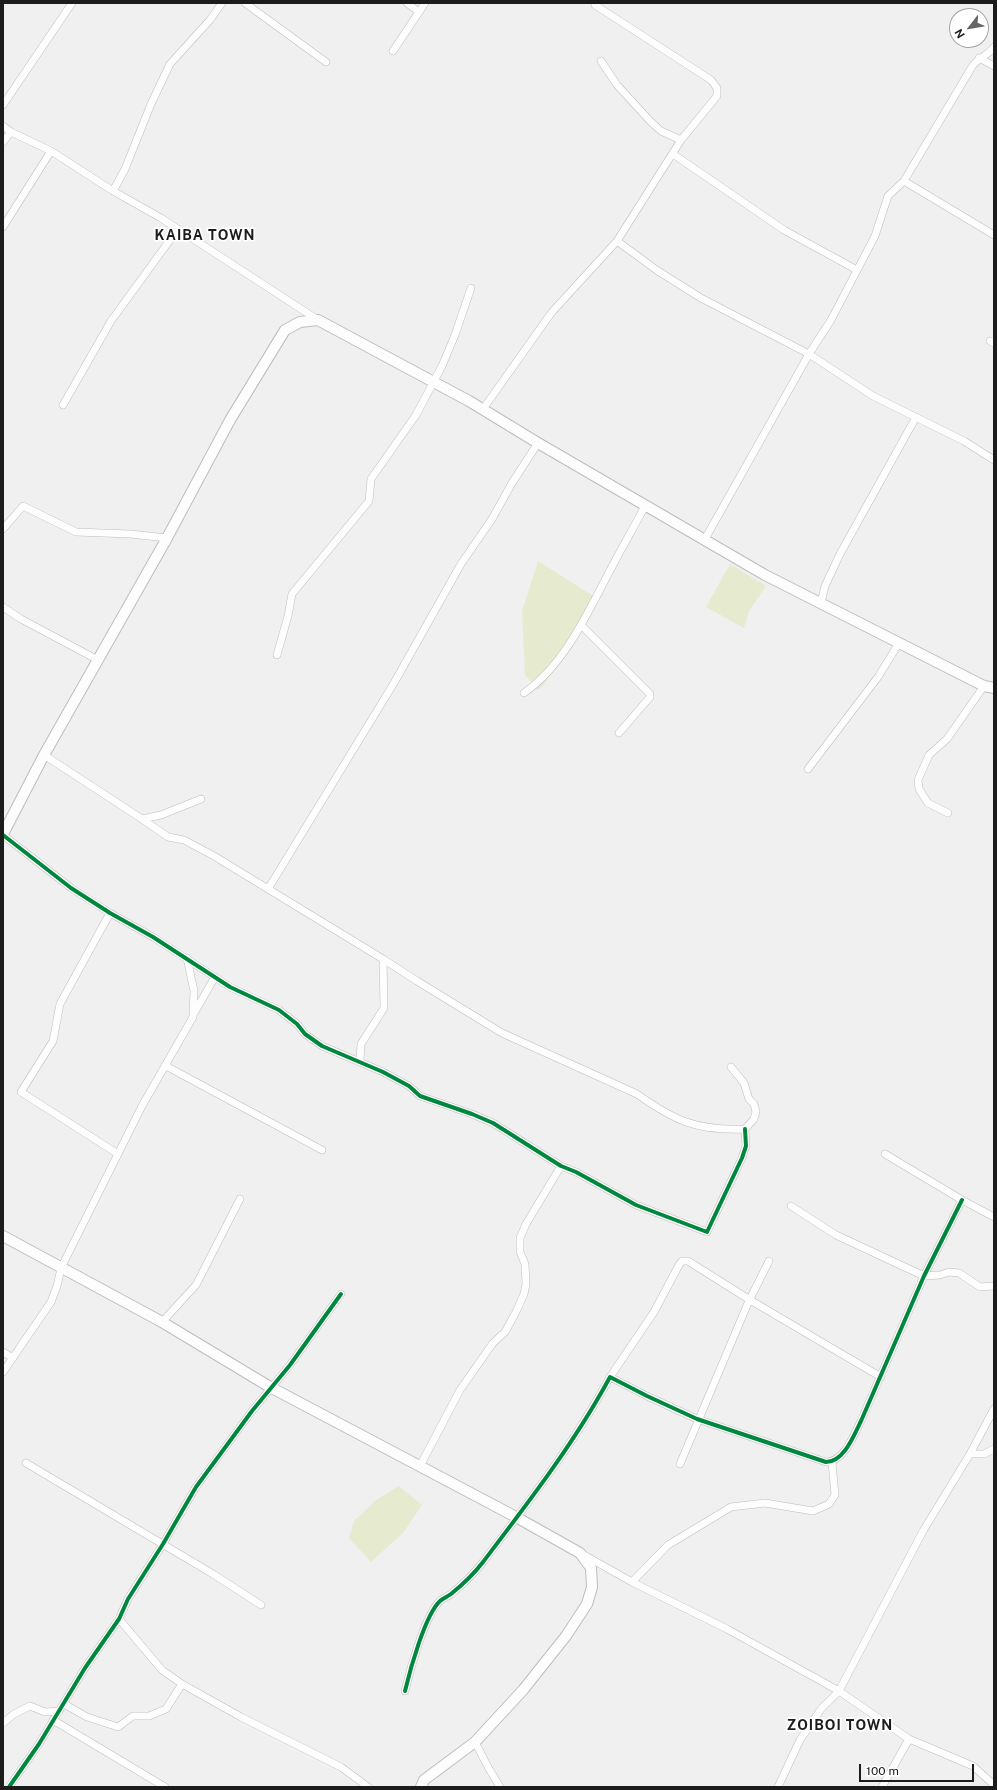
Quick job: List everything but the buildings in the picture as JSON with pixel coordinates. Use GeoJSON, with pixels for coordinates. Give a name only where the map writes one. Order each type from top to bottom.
{"type":"FeatureCollection","features":[{"type":"Feature","properties":{"kind":"main road"},"geometry":{"type":"LineString","coordinates":[[3,835],[44,755],[167,538],[230,420],[286,330],[300,322],[318,320],[483,409],[645,506],[705,539],[765,575],[989,687]]}},
{"type":"Feature","properties":{"kind":"main road"},"geometry":{"type":"LineString","coordinates":[[3,1236],[162,1322],[270,1387],[516,1517],[580,1553],[591,1568],[592,1588],[587,1604],[566,1636],[523,1690],[475,1742],[424,1780],[421,1787]]}},
{"type":"Feature","properties":{"kind":"street"},"geometry":{"type":"LineString","coordinates":[[3,105],[72,3]]}},
{"type":"Feature","properties":{"kind":"street"},"geometry":{"type":"LineString","coordinates":[[113,192],[125,169],[151,104],[170,64],[210,20],[222,3]]}},
{"type":"Feature","properties":{"kind":"street"},"geometry":{"type":"LineString","coordinates":[[245,3],[326,62]]}},
{"type":"Feature","properties":{"kind":"street"},"geometry":{"type":"LineString","coordinates":[[407,3],[419,12]]}},
{"type":"Feature","properties":{"kind":"street"},"geometry":{"type":"LineString","coordinates":[[393,51],[425,3]]}},
{"type":"Feature","properties":{"kind":"street"},"geometry":{"type":"LineString","coordinates":[[483,409],[552,312],[617,241],[681,140],[717,96],[718,88],[711,80],[595,5]]}},
{"type":"Feature","properties":{"kind":"street"},"geometry":{"type":"LineString","coordinates":[[705,539],[809,354],[831,320],[875,236],[888,196],[904,181],[973,65],[979,58],[987,55],[994,47]]}},
{"type":"Feature","properties":{"kind":"street"},"geometry":{"type":"LineString","coordinates":[[979,58],[994,66]]}},
{"type":"Feature","properties":{"kind":"street"},"geometry":{"type":"LineString","coordinates":[[601,60],[617,85],[651,122],[661,130],[681,140]]}},
{"type":"Feature","properties":{"kind":"street"},"geometry":{"type":"LineString","coordinates":[[3,126],[11,132],[51,151],[113,192],[178,229],[318,320]]}},
{"type":"Feature","properties":{"kind":"street"},"geometry":{"type":"LineString","coordinates":[[3,142],[11,132]]}},
{"type":"Feature","properties":{"kind":"street"},"geometry":{"type":"LineString","coordinates":[[3,227],[51,151]]}},
{"type":"Feature","properties":{"kind":"street"},"geometry":{"type":"LineString","coordinates":[[673,154],[784,230],[857,270]]}},
{"type":"Feature","properties":{"kind":"street"},"geometry":{"type":"LineString","coordinates":[[904,181],[994,235]]}},
{"type":"Feature","properties":{"kind":"street"},"geometry":{"type":"LineString","coordinates":[[63,405],[111,322],[178,229]]}},
{"type":"Feature","properties":{"kind":"street"},"geometry":{"type":"LineString","coordinates":[[617,241],[658,271],[701,298],[809,354],[873,396],[964,442],[994,460]]}},
{"type":"Feature","properties":{"kind":"street"},"geometry":{"type":"LineString","coordinates":[[277,655],[288,616],[292,594],[369,502],[371,479],[416,415],[455,335],[471,288]]}},
{"type":"Feature","properties":{"kind":"street"},"geometry":{"type":"LineString","coordinates":[[821,603],[825,586],[840,554],[916,417]]}},
{"type":"Feature","properties":{"kind":"street"},"geometry":{"type":"LineString","coordinates":[[268,889],[394,683],[461,564],[492,519],[512,483],[538,443]]}},
{"type":"Feature","properties":{"kind":"street"},"geometry":{"type":"LineString","coordinates":[[3,529],[23,506],[76,532],[130,534],[167,538]]}},
{"type":"Feature","properties":{"kind":"street"},"geometry":{"type":"LineString","coordinates":[[524,693],[537,684],[552,668],[580,625],[597,597],[613,564],[645,506]]}},
{"type":"Feature","properties":{"kind":"street"},"geometry":{"type":"LineString","coordinates":[[3,606],[21,619],[98,660]]}},
{"type":"Feature","properties":{"kind":"street"},"geometry":{"type":"LineString","coordinates":[[580,625],[650,694],[650,697],[619,733]]}},
{"type":"Feature","properties":{"kind":"street"},"geometry":{"type":"LineString","coordinates":[[808,769],[878,676],[899,643]]}},
{"type":"Feature","properties":{"kind":"street"},"geometry":{"type":"LineString","coordinates":[[948,813],[928,803],[919,789],[918,780],[929,755],[947,739],[989,687]]}},
{"type":"Feature","properties":{"kind":"street"},"geometry":{"type":"LineString","coordinates":[[44,755],[142,819],[162,834],[168,837],[184,840],[268,889],[502,1033],[637,1094],[682,1122],[706,1128],[745,1129]]}},
{"type":"Feature","properties":{"kind":"street"},"geometry":{"type":"LineString","coordinates":[[142,819],[161,815],[201,799]]}},
{"type":"Feature","properties":{"kind":"street"},"geometry":{"type":"LineString","coordinates":[[3,835],[71,888],[110,913],[187,958],[215,978],[240,992],[279,1010],[322,1046],[360,1061],[409,1086],[420,1096],[493,1123],[561,1166],[576,1172],[636,1204],[707,1232],[742,1158],[746,1146],[745,1129],[754,1119],[756,1112],[754,1104],[750,1099],[744,1083],[731,1067]]}},
{"type":"Feature","properties":{"kind":"street"},"geometry":{"type":"LineString","coordinates":[[110,913],[60,1004],[53,1041],[21,1092],[118,1154]]}},
{"type":"Feature","properties":{"kind":"street"},"geometry":{"type":"LineString","coordinates":[[187,958],[194,991],[193,1017]]}},
{"type":"Feature","properties":{"kind":"street"},"geometry":{"type":"LineString","coordinates":[[360,1061],[361,1044],[384,1008],[383,959]]}},
{"type":"Feature","properties":{"kind":"street"},"geometry":{"type":"LineString","coordinates":[[3,1372],[51,1302],[57,1286],[61,1268],[142,1106],[215,978]]}},
{"type":"Feature","properties":{"kind":"street"},"geometry":{"type":"LineString","coordinates":[[166,1066],[322,1150]]}},
{"type":"Feature","properties":{"kind":"street"},"geometry":{"type":"LineString","coordinates":[[885,1154],[962,1200],[994,1217]]}},
{"type":"Feature","properties":{"kind":"street"},"geometry":{"type":"LineString","coordinates":[[420,1466],[460,1390],[493,1343],[505,1332],[518,1306],[526,1284],[525,1264],[520,1252],[520,1238],[526,1224],[561,1166]]}},
{"type":"Feature","properties":{"kind":"street"},"geometry":{"type":"LineString","coordinates":[[162,1322],[196,1285],[240,1199]]}},
{"type":"Feature","properties":{"kind":"street"},"geometry":{"type":"LineString","coordinates":[[610,1377],[697,1419],[826,1462],[832,1462],[837,1459],[851,1440],[881,1377],[924,1276],[962,1200]]}},
{"type":"Feature","properties":{"kind":"street"},"geometry":{"type":"LineString","coordinates":[[790,1206],[836,1235],[924,1276],[940,1275],[950,1272],[959,1273],[980,1287],[994,1286]]}},
{"type":"Feature","properties":{"kind":"street"},"geometry":{"type":"LineString","coordinates":[[405,1691],[412,1663],[428,1620],[440,1602],[450,1595],[479,1567],[516,1517],[588,1415],[610,1377],[654,1312],[679,1264],[682,1262],[688,1261],[750,1300],[881,1377]]}},
{"type":"Feature","properties":{"kind":"street"},"geometry":{"type":"LineString","coordinates":[[680,1464],[697,1419],[769,1261]]}},
{"type":"Feature","properties":{"kind":"street"},"geometry":{"type":"LineString","coordinates":[[9,1787],[64,1704],[85,1668],[119,1619],[128,1599],[163,1544],[196,1487],[270,1387],[290,1365],[341,1294]]}},
{"type":"Feature","properties":{"kind":"street"},"geometry":{"type":"LineString","coordinates":[[3,1352],[13,1358]]}},
{"type":"Feature","properties":{"kind":"street"},"geometry":{"type":"LineString","coordinates":[[778,1787],[800,1740],[821,1710],[839,1691],[923,1531],[970,1454],[994,1409]]}},
{"type":"Feature","properties":{"kind":"street"},"geometry":{"type":"LineString","coordinates":[[970,1454],[984,1454],[994,1449]]}},
{"type":"Feature","properties":{"kind":"street"},"geometry":{"type":"LineString","coordinates":[[632,1582],[668,1545],[731,1507],[765,1503],[813,1511],[829,1504],[835,1495],[832,1462]]}},
{"type":"Feature","properties":{"kind":"street"},"geometry":{"type":"LineString","coordinates":[[26,1463],[163,1544],[261,1605]]}},
{"type":"Feature","properties":{"kind":"street"},"geometry":{"type":"LineString","coordinates":[[580,1553],[632,1582],[727,1629],[839,1691],[909,1739],[973,1766],[994,1785]]}},
{"type":"Feature","properties":{"kind":"street"},"geometry":{"type":"LineString","coordinates":[[119,1619],[162,1670],[182,1684],[241,1717],[341,1767],[368,1787]]}},
{"type":"Feature","properties":{"kind":"street"},"geometry":{"type":"LineString","coordinates":[[64,1704],[87,1718],[118,1727],[133,1716],[149,1716],[166,1709],[182,1684]]}},
{"type":"Feature","properties":{"kind":"street"},"geometry":{"type":"LineString","coordinates":[[3,1723],[14,1714],[30,1706],[45,1712],[59,1711]]}},
{"type":"Feature","properties":{"kind":"street"},"geometry":{"type":"LineString","coordinates":[[53,1720],[164,1787]]}},
{"type":"Feature","properties":{"kind":"street"},"geometry":{"type":"LineString","coordinates":[[882,1787],[909,1739]]}},
{"type":"Feature","properties":{"kind":"street"},"geometry":{"type":"LineString","coordinates":[[475,1742],[500,1787]]}},
{"type":"Feature","properties":{"kind":"green space"},"geometry":{"type":"Polygon","coordinates":[[[538,561],[598,599],[544,685],[538,690],[525,675],[522,611],[538,561]]]}},
{"type":"Feature","properties":{"kind":"green space"},"geometry":{"type":"Polygon","coordinates":[[[730,564],[766,586],[749,611],[744,628],[706,607],[730,564]]]}},
{"type":"Feature","properties":{"kind":"green space"},"geometry":{"type":"Polygon","coordinates":[[[399,1486],[422,1505],[403,1533],[371,1562],[349,1538],[354,1521],[376,1500],[399,1486]]]}},
{"type":"Feature","properties":{"kind":"cycle path"},"geometry":{"type":"LineString","coordinates":[[3,835],[71,888],[110,913],[153,937],[230,987],[279,1010],[297,1024],[305,1034],[322,1046],[383,1072],[409,1086],[420,1096],[493,1123],[561,1166],[576,1172],[636,1205],[707,1232],[742,1158],[746,1146],[745,1129]]}},
{"type":"Feature","properties":{"kind":"cycle path"},"geometry":{"type":"LineString","coordinates":[[405,1691],[419,1643],[434,1608],[441,1600],[451,1594],[472,1575],[500,1540],[566,1449],[610,1377],[697,1419],[826,1462],[838,1458],[848,1447],[861,1421],[924,1276],[962,1200]]}},
{"type":"Feature","properties":{"kind":"cycle path"},"geometry":{"type":"LineString","coordinates":[[9,1787],[39,1744],[85,1668],[119,1619],[128,1599],[163,1544],[196,1487],[252,1411],[290,1365],[341,1294]]}},
{"type":"Feature","properties":{"kind":"district","name":"KAIBA TOWN"},"geometry":{"type":"Point","coordinates":[205,236]}},
{"type":"Feature","properties":{"kind":"district","name":"ZOIBOI TOWN"},"geometry":{"type":"Point","coordinates":[840,1726]}}]}
